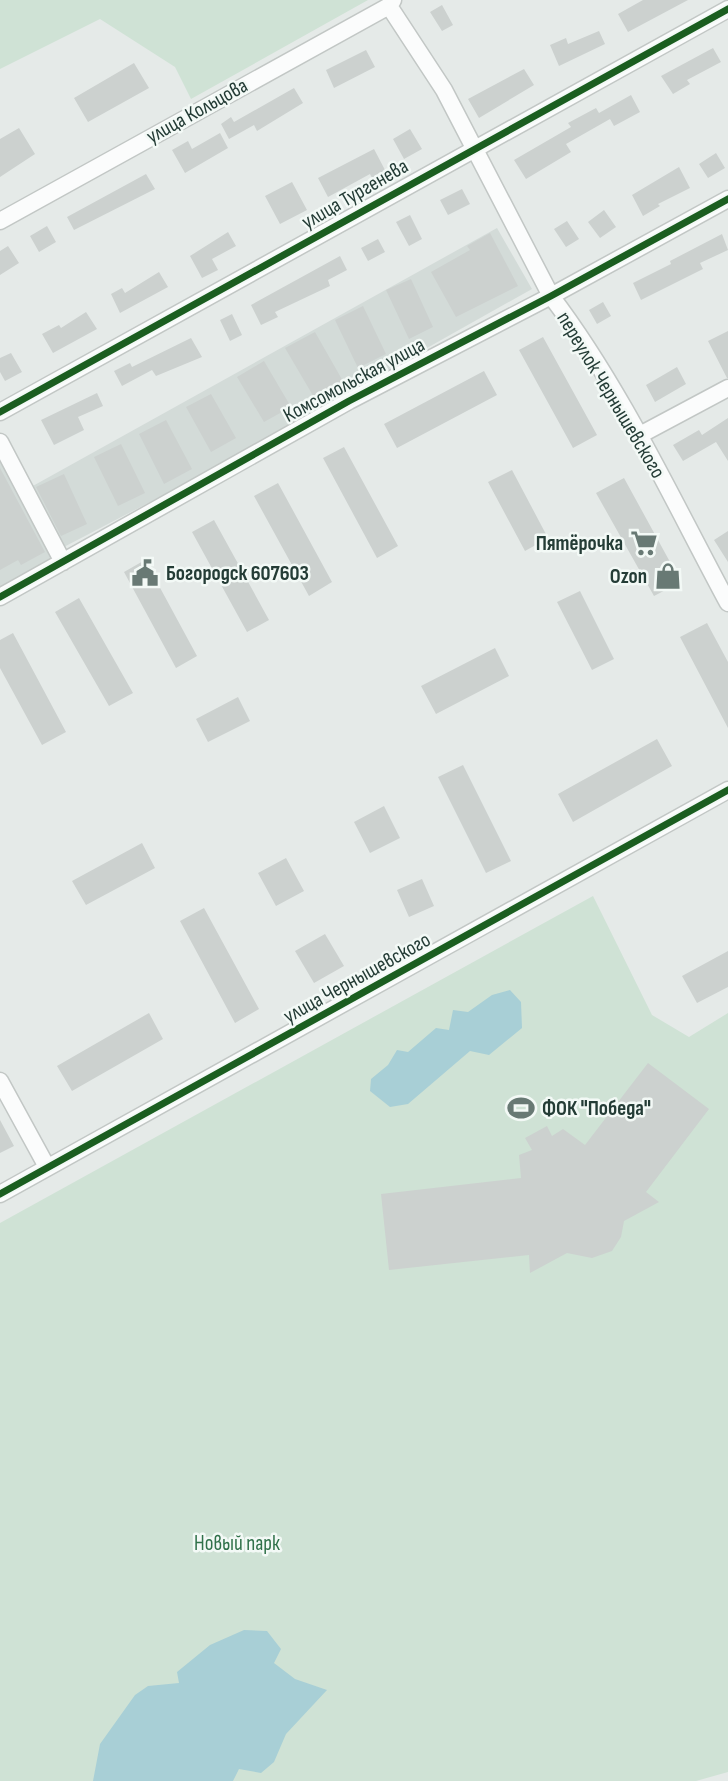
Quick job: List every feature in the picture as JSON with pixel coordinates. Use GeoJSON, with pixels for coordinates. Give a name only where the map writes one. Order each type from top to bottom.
{"type":"FeatureCollection","features":[{"type":"Feature","properties":{"kind":"street","name":"переулок Чернышевского"},"geometry":{"type":"LineString","coordinates":[[391,3],[444,90],[551,296],[573,325],[722,579],[728,603]]}},
{"type":"Feature","properties":{"kind":"street","name":"улица Кольцова"},"geometry":{"type":"LineString","coordinates":[[0,221],[391,3]]}},
{"type":"Feature","properties":{"kind":"street","name":"улица Тургенева"},"geometry":{"type":"LineString","coordinates":[[0,412],[728,9]]}},
{"type":"Feature","properties":{"kind":"street","name":"Комсомольская улица"},"geometry":{"type":"LineString","coordinates":[[0,597],[349,401],[551,296],[728,199]]}},
{"type":"Feature","properties":{"kind":"street"},"geometry":{"type":"LineString","coordinates":[[638,436],[728,388]]}},
{"type":"Feature","properties":{"kind":"street"},"geometry":{"type":"LineString","coordinates":[[0,442],[63,562]]}},
{"type":"Feature","properties":{"kind":"street","name":"улица Чернышевского"},"geometry":{"type":"LineString","coordinates":[[0,1194],[728,790]]}},
{"type":"Feature","properties":{"kind":"street"},"geometry":{"type":"LineString","coordinates":[[0,1081],[47,1167]]}},
{"type":"Feature","properties":{"kind":"shaded area"},"geometry":{"type":"Polygon","coordinates":[[[497,228],[532,289],[194,479],[62,548],[31,487],[497,228]]]}},
{"type":"Feature","properties":{"kind":"shaded area"},"geometry":{"type":"Polygon","coordinates":[[[0,454],[55,557],[0,587],[0,454]]]}},
{"type":"Feature","properties":{"kind":"green space"},"geometry":{"type":"Polygon","coordinates":[[[0,0],[368,0],[191,99],[175,67],[100,19],[0,69],[0,0]]]}},
{"type":"Feature","properties":{"kind":"green space","name":"Новый парк"},"geometry":{"type":"Polygon","coordinates":[[[593,896],[652,1015],[689,1037],[728,1013],[728,1772],[696,1781],[0,1781],[0,1223],[593,896]]]}},
{"type":"Feature","properties":{"kind":"water"},"geometry":{"type":"Polygon","coordinates":[[[510,990],[521,1002],[522,1028],[489,1055],[470,1051],[408,1104],[390,1107],[370,1091],[371,1079],[388,1065],[397,1050],[408,1052],[436,1028],[449,1030],[453,1010],[468,1012],[492,995],[510,990]]]}},
{"type":"Feature","properties":{"kind":"water"},"geometry":{"type":"Polygon","coordinates":[[[244,1630],[267,1631],[281,1649],[274,1663],[295,1679],[327,1690],[286,1734],[274,1762],[261,1773],[239,1769],[233,1781],[93,1781],[100,1744],[135,1695],[148,1686],[179,1683],[177,1672],[210,1645],[244,1630]]]}},
{"type":"Feature","properties":{"kind":"building"},"geometry":{"type":"Polygon","coordinates":[[[643,0],[688,0],[628,32],[618,14],[643,0]]]}},
{"type":"Feature","properties":{"kind":"building"},"geometry":{"type":"Polygon","coordinates":[[[442,5],[453,25],[442,31],[430,12],[442,5]]]}},
{"type":"Feature","properties":{"kind":"building"},"geometry":{"type":"Polygon","coordinates":[[[599,31],[605,44],[559,66],[550,45],[566,38],[568,44],[599,31]]]}},
{"type":"Feature","properties":{"kind":"building"},"geometry":{"type":"Polygon","coordinates":[[[713,48],[721,62],[687,80],[690,84],[673,94],[661,76],[713,48]]]}},
{"type":"Feature","properties":{"kind":"building"},"geometry":{"type":"Polygon","coordinates":[[[366,50],[375,67],[334,88],[326,70],[366,50]]]}},
{"type":"Feature","properties":{"kind":"building"},"geometry":{"type":"Polygon","coordinates":[[[134,63],[149,88],[88,122],[74,98],[134,63]]]}},
{"type":"Feature","properties":{"kind":"building"},"geometry":{"type":"Polygon","coordinates":[[[524,69],[534,85],[479,118],[468,99],[524,69]]]}},
{"type":"Feature","properties":{"kind":"building"},"geometry":{"type":"Polygon","coordinates":[[[294,88],[303,103],[257,131],[254,125],[229,139],[221,124],[231,117],[234,122],[294,88]]]}},
{"type":"Feature","properties":{"kind":"building"},"geometry":{"type":"Polygon","coordinates":[[[631,95],[640,112],[614,126],[610,119],[566,144],[571,152],[526,179],[514,160],[571,127],[568,123],[596,108],[599,113],[631,95]]]}},
{"type":"Feature","properties":{"kind":"building"},"geometry":{"type":"Polygon","coordinates":[[[19,128],[35,154],[0,177],[0,139],[19,128]]]}},
{"type":"Feature","properties":{"kind":"building"},"geometry":{"type":"Polygon","coordinates":[[[410,129],[422,149],[404,159],[393,139],[410,129]]]}},
{"type":"Feature","properties":{"kind":"building"},"geometry":{"type":"Polygon","coordinates":[[[220,133],[228,148],[185,173],[172,150],[188,141],[192,149],[220,133]]]}},
{"type":"Feature","properties":{"kind":"building"},"geometry":{"type":"Polygon","coordinates":[[[374,149],[385,170],[372,178],[370,174],[328,197],[318,178],[374,149]]]}},
{"type":"Feature","properties":{"kind":"building"},"geometry":{"type":"Polygon","coordinates":[[[716,153],[725,168],[708,178],[699,164],[716,153]]]}},
{"type":"Feature","properties":{"kind":"building"},"geometry":{"type":"Polygon","coordinates":[[[679,167],[690,188],[658,204],[660,206],[643,216],[632,195],[679,167]]]}},
{"type":"Feature","properties":{"kind":"building"},"geometry":{"type":"Polygon","coordinates":[[[146,174],[155,189],[74,230],[67,217],[146,174]]]}},
{"type":"Feature","properties":{"kind":"building"},"geometry":{"type":"Polygon","coordinates":[[[292,182],[307,210],[280,224],[265,196],[292,182]]]}},
{"type":"Feature","properties":{"kind":"building"},"geometry":{"type":"Polygon","coordinates":[[[462,189],[470,204],[448,215],[440,200],[462,189]]]}},
{"type":"Feature","properties":{"kind":"building"},"geometry":{"type":"Polygon","coordinates":[[[604,210],[616,227],[600,238],[588,222],[604,210]]]}},
{"type":"Feature","properties":{"kind":"building"},"geometry":{"type":"Polygon","coordinates":[[[410,215],[422,239],[409,246],[396,222],[410,215]]]}},
{"type":"Feature","properties":{"kind":"building"},"geometry":{"type":"Polygon","coordinates":[[[567,221],[579,239],[566,247],[554,229],[567,221]]]}},
{"type":"Feature","properties":{"kind":"building"},"geometry":{"type":"Polygon","coordinates":[[[47,226],[56,242],[39,252],[30,236],[47,226]]]}},
{"type":"Feature","properties":{"kind":"building"},"geometry":{"type":"Polygon","coordinates":[[[228,232],[236,246],[212,259],[218,270],[202,278],[190,256],[228,232]]]}},
{"type":"Feature","properties":{"kind":"building"},"geometry":{"type":"Polygon","coordinates":[[[490,233],[518,286],[456,317],[431,272],[470,250],[467,246],[490,233]]]}},
{"type":"Feature","properties":{"kind":"building"},"geometry":{"type":"Polygon","coordinates":[[[722,234],[728,250],[700,263],[703,269],[641,300],[633,283],[722,234]]]}},
{"type":"Feature","properties":{"kind":"building"},"geometry":{"type":"Polygon","coordinates":[[[378,239],[385,252],[368,261],[361,248],[378,239]]]}},
{"type":"Feature","properties":{"kind":"building"},"geometry":{"type":"Polygon","coordinates":[[[8,246],[19,263],[0,275],[0,251],[8,246]]]}},
{"type":"Feature","properties":{"kind":"building"},"geometry":{"type":"Polygon","coordinates":[[[340,256],[347,270],[328,280],[330,286],[275,312],[278,317],[261,325],[251,305],[340,256]]]}},
{"type":"Feature","properties":{"kind":"building"},"geometry":{"type":"Polygon","coordinates":[[[159,272],[168,287],[120,313],[111,294],[122,288],[125,293],[159,272]]]}},
{"type":"Feature","properties":{"kind":"building"},"geometry":{"type":"Polygon","coordinates":[[[411,279],[433,327],[409,339],[386,290],[411,279]]]}},
{"type":"Feature","properties":{"kind":"building"},"geometry":{"type":"Polygon","coordinates":[[[603,302],[611,316],[597,324],[589,310],[603,302]]]}},
{"type":"Feature","properties":{"kind":"building"},"geometry":{"type":"Polygon","coordinates":[[[363,306],[386,354],[358,368],[335,320],[363,306]]]}},
{"type":"Feature","properties":{"kind":"building"},"geometry":{"type":"Polygon","coordinates":[[[86,312],[97,329],[53,353],[42,334],[59,325],[61,328],[86,312]]]}},
{"type":"Feature","properties":{"kind":"building"},"geometry":{"type":"Polygon","coordinates":[[[232,314],[242,335],[230,341],[220,320],[232,314]]]}},
{"type":"Feature","properties":{"kind":"building"},"geometry":{"type":"Polygon","coordinates":[[[728,331],[728,378],[727,378],[708,341],[728,331]]]}},
{"type":"Feature","properties":{"kind":"building"},"geometry":{"type":"Polygon","coordinates":[[[315,332],[344,383],[315,399],[285,348],[315,332]]]}},
{"type":"Feature","properties":{"kind":"building"},"geometry":{"type":"Polygon","coordinates":[[[543,337],[597,435],[573,448],[519,350],[543,337]]]}},
{"type":"Feature","properties":{"kind":"building"},"geometry":{"type":"Polygon","coordinates":[[[191,338],[202,357],[156,376],[152,370],[122,386],[114,371],[130,363],[132,367],[191,338]]]}},
{"type":"Feature","properties":{"kind":"building"},"geometry":{"type":"Polygon","coordinates":[[[11,353],[22,372],[5,381],[0,372],[0,358],[11,353]]]}},
{"type":"Feature","properties":{"kind":"building"},"geometry":{"type":"Polygon","coordinates":[[[264,361],[291,407],[264,422],[237,377],[264,361]]]}},
{"type":"Feature","properties":{"kind":"building"},"geometry":{"type":"Polygon","coordinates":[[[677,367],[686,384],[655,402],[646,385],[677,367]]]}},
{"type":"Feature","properties":{"kind":"building"},"geometry":{"type":"Polygon","coordinates":[[[484,371],[497,395],[397,448],[384,424],[484,371]]]}},
{"type":"Feature","properties":{"kind":"building"},"geometry":{"type":"Polygon","coordinates":[[[97,393],[103,406],[78,417],[84,430],[54,445],[41,420],[97,393]]]}},
{"type":"Feature","properties":{"kind":"building"},"geometry":{"type":"Polygon","coordinates":[[[211,394],[236,438],[211,452],[186,407],[211,394]]]}},
{"type":"Feature","properties":{"kind":"building"},"geometry":{"type":"Polygon","coordinates":[[[728,418],[728,461],[716,442],[683,461],[673,445],[699,430],[702,435],[728,418]]]}},
{"type":"Feature","properties":{"kind":"building"},"geometry":{"type":"Polygon","coordinates":[[[166,420],[192,469],[164,484],[139,434],[166,420]]]}},
{"type":"Feature","properties":{"kind":"building"},"geometry":{"type":"Polygon","coordinates":[[[121,444],[145,493],[118,506],[94,457],[121,444]]]}},
{"type":"Feature","properties":{"kind":"building"},"geometry":{"type":"Polygon","coordinates":[[[344,447],[398,546],[377,558],[323,458],[344,447]]]}},
{"type":"Feature","properties":{"kind":"building"},"geometry":{"type":"Polygon","coordinates":[[[0,468],[45,552],[21,565],[18,560],[0,570],[0,468]]]}},
{"type":"Feature","properties":{"kind":"building"},"geometry":{"type":"Polygon","coordinates":[[[512,470],[548,538],[525,551],[488,482],[512,470]]]}},
{"type":"Feature","properties":{"kind":"building"},"geometry":{"type":"Polygon","coordinates":[[[64,474],[87,524],[61,536],[36,487],[64,474]]]}},
{"type":"Feature","properties":{"kind":"building"},"geometry":{"type":"Polygon","coordinates":[[[624,478],[681,582],[654,596],[596,493],[624,478]]]}},
{"type":"Feature","properties":{"kind":"building"},"geometry":{"type":"Polygon","coordinates":[[[278,483],[332,582],[309,596],[254,496],[278,483]]]}},
{"type":"Feature","properties":{"kind":"building"},"geometry":{"type":"Polygon","coordinates":[[[214,520],[269,620],[247,632],[192,532],[214,520]]]}},
{"type":"Feature","properties":{"kind":"building"},"geometry":{"type":"Polygon","coordinates":[[[728,531],[728,562],[714,540],[728,531]]]}},
{"type":"Feature","properties":{"kind":"building"},"geometry":{"type":"Polygon","coordinates":[[[145,560],[197,656],[176,668],[124,572],[145,560]]]}},
{"type":"Feature","properties":{"kind":"building"},"geometry":{"type":"Polygon","coordinates":[[[580,591],[614,659],[592,670],[557,602],[580,591]]]}},
{"type":"Feature","properties":{"kind":"building"},"geometry":{"type":"Polygon","coordinates":[[[79,598],[133,693],[109,706],[55,612],[79,598]]]}},
{"type":"Feature","properties":{"kind":"building"},"geometry":{"type":"Polygon","coordinates":[[[707,623],[728,662],[728,728],[680,637],[707,623]]]}},
{"type":"Feature","properties":{"kind":"building"},"geometry":{"type":"Polygon","coordinates":[[[13,633],[66,732],[42,745],[0,668],[0,640],[13,633]]]}},
{"type":"Feature","properties":{"kind":"building"},"geometry":{"type":"Polygon","coordinates":[[[495,648],[509,676],[436,714],[421,686],[495,648]]]}},
{"type":"Feature","properties":{"kind":"building"},"geometry":{"type":"Polygon","coordinates":[[[238,697],[250,721],[208,742],[196,719],[238,697]]]}},
{"type":"Feature","properties":{"kind":"building"},"geometry":{"type":"Polygon","coordinates":[[[657,739],[672,766],[573,822],[558,794],[657,739]]]}},
{"type":"Feature","properties":{"kind":"building"},"geometry":{"type":"Polygon","coordinates":[[[463,765],[511,861],[486,873],[438,777],[463,765]]]}},
{"type":"Feature","properties":{"kind":"building"},"geometry":{"type":"Polygon","coordinates":[[[384,806],[400,838],[370,853],[354,822],[384,806]]]}},
{"type":"Feature","properties":{"kind":"building"},"geometry":{"type":"Polygon","coordinates":[[[142,843],[155,868],[86,905],[72,881],[142,843]]]}},
{"type":"Feature","properties":{"kind":"building"},"geometry":{"type":"Polygon","coordinates":[[[286,858],[304,891],[276,906],[258,873],[286,858]]]}},
{"type":"Feature","properties":{"kind":"building"},"geometry":{"type":"Polygon","coordinates":[[[422,879],[434,906],[409,917],[397,890],[422,879]]]}},
{"type":"Feature","properties":{"kind":"building"},"geometry":{"type":"Polygon","coordinates":[[[204,908],[259,1009],[235,1023],[180,921],[204,908]]]}},
{"type":"Feature","properties":{"kind":"building"},"geometry":{"type":"Polygon","coordinates":[[[325,934],[344,966],[314,983],[295,951],[325,934]]]}},
{"type":"Feature","properties":{"kind":"building"},"geometry":{"type":"Polygon","coordinates":[[[728,951],[728,987],[697,1003],[682,976],[728,951]]]}},
{"type":"Feature","properties":{"kind":"building"},"geometry":{"type":"Polygon","coordinates":[[[149,1013],[163,1039],[72,1091],[57,1066],[149,1013]]]}},
{"type":"Feature","properties":{"kind":"building"},"geometry":{"type":"Polygon","coordinates":[[[648,1063],[709,1109],[646,1192],[659,1202],[624,1221],[621,1237],[612,1251],[592,1258],[567,1253],[530,1273],[529,1255],[389,1270],[381,1194],[521,1178],[519,1155],[532,1150],[525,1138],[547,1126],[552,1136],[563,1129],[585,1145],[648,1063]]]}},
{"type":"Feature","properties":{"kind":"building"},"geometry":{"type":"Polygon","coordinates":[[[0,1120],[14,1146],[0,1153],[0,1120]]]}},
{"type":"Feature","properties":{"kind":"cycle path"},"geometry":{"type":"LineString","coordinates":[[0,412],[728,9]]}},
{"type":"Feature","properties":{"kind":"cycle path"},"geometry":{"type":"LineString","coordinates":[[0,597],[349,401],[551,296],[728,199]]}},
{"type":"Feature","properties":{"kind":"cycle path"},"geometry":{"type":"LineString","coordinates":[[0,1194],[728,790]]}},
{"type":"Feature","properties":{"kind":"place","name":"Пятёрочка"},"geometry":{"type":"Point","coordinates":[644,543]}},
{"type":"Feature","properties":{"kind":"place","name":"Богородск 607603"},"geometry":{"type":"Point","coordinates":[145,573]}},
{"type":"Feature","properties":{"kind":"place","name":"Ozon"},"geometry":{"type":"Point","coordinates":[668,576]}},
{"type":"Feature","properties":{"kind":"place","name":"ФОК \"Победа\""},"geometry":{"type":"Point","coordinates":[521,1108]}}]}
